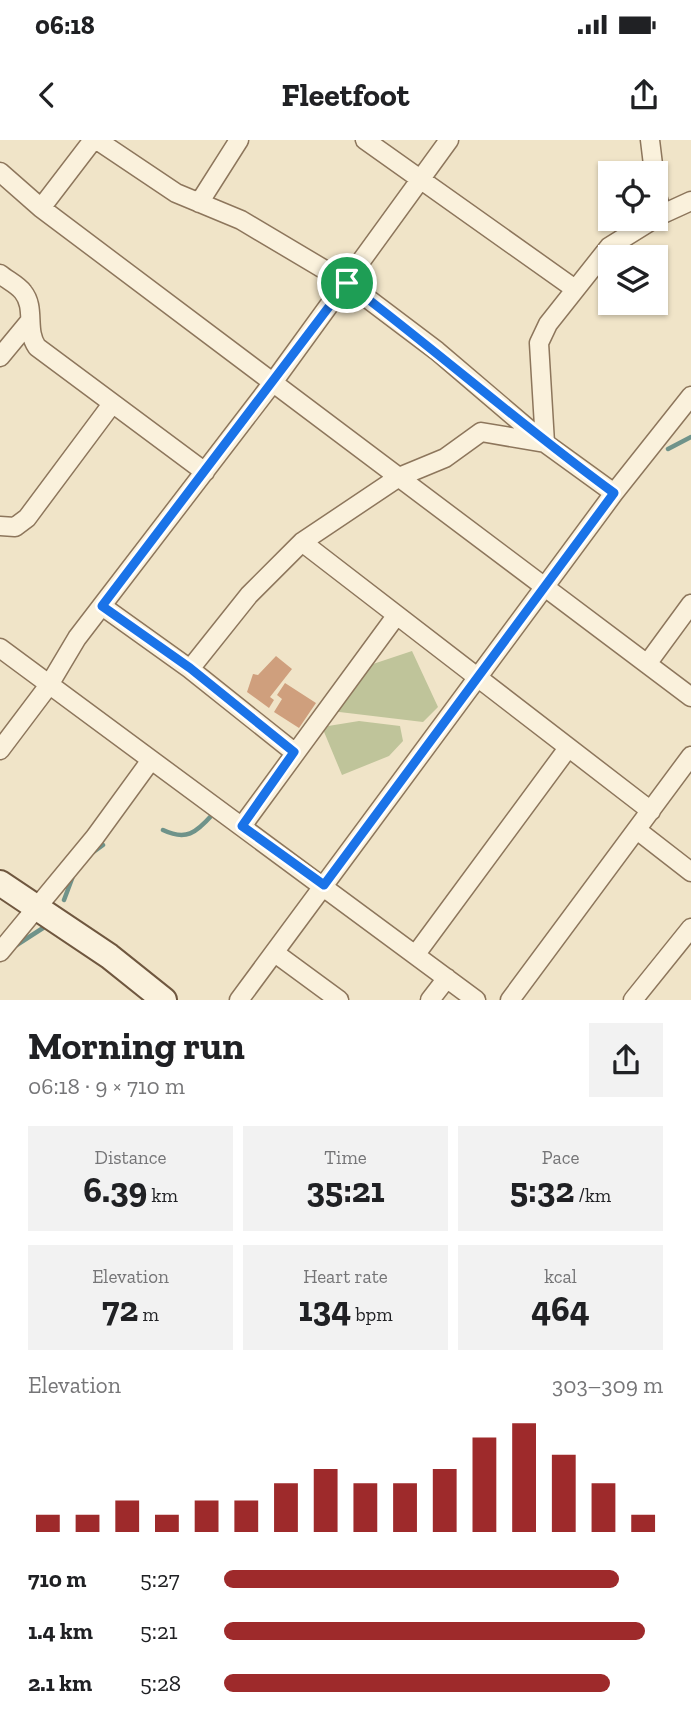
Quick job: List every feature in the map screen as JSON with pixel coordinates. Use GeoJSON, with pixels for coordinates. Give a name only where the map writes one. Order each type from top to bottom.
{"type":"FeatureCollection","features":[{"type":"Feature","properties":{"kind":"street"},"geometry":{"type":"LineString","coordinates":[[41,208],[95,140],[176,193],[241,220],[347,283],[437,351],[545,443],[614,493]]}},
{"type":"Feature","properties":{"kind":"street"},"geometry":{"type":"LineString","coordinates":[[199,203],[239,140]]}},
{"type":"Feature","properties":{"kind":"street"},"geometry":{"type":"LineString","coordinates":[[365,140],[575,289]]}},
{"type":"Feature","properties":{"kind":"street"},"geometry":{"type":"LineString","coordinates":[[0,750],[49,685],[77,638],[274,381],[449,140]]}},
{"type":"Feature","properties":{"kind":"street"},"geometry":{"type":"LineString","coordinates":[[650,140],[653,161]]}},
{"type":"Feature","properties":{"kind":"street"},"geometry":{"type":"LineString","coordinates":[[0,172],[41,208],[691,697]]}},
{"type":"Feature","properties":{"kind":"street"},"geometry":{"type":"LineString","coordinates":[[668,212],[691,201]]}},
{"type":"Feature","properties":{"kind":"street"},"geometry":{"type":"LineString","coordinates":[[545,443],[539,343],[548,324],[609,247],[635,231]]}},
{"type":"Feature","properties":{"kind":"street"},"geometry":{"type":"LineString","coordinates":[[0,274],[24,292],[30,310],[29,335],[37,346],[205,472]]}},
{"type":"Feature","properties":{"kind":"street"},"geometry":{"type":"LineString","coordinates":[[0,357],[30,322]]}},
{"type":"Feature","properties":{"kind":"street"},"geometry":{"type":"LineString","coordinates":[[239,999],[614,493],[691,396]]}},
{"type":"Feature","properties":{"kind":"street"},"geometry":{"type":"LineString","coordinates":[[0,526],[15,527],[27,518],[112,404]]}},
{"type":"Feature","properties":{"kind":"street"},"geometry":{"type":"LineString","coordinates":[[190,668],[249,594],[302,542],[399,477],[445,458],[481,432],[545,443]]}},
{"type":"Feature","properties":{"kind":"street"},"geometry":{"type":"LineString","coordinates":[[302,542],[651,811]]}},
{"type":"Feature","properties":{"kind":"street"},"geometry":{"type":"LineString","coordinates":[[647,664],[691,604]]}},
{"type":"Feature","properties":{"kind":"street"},"geometry":{"type":"LineString","coordinates":[[102,606],[190,668],[294,752]]}},
{"type":"Feature","properties":{"kind":"street"},"geometry":{"type":"LineString","coordinates":[[242,826],[396,616]]}},
{"type":"Feature","properties":{"kind":"street"},"geometry":{"type":"LineString","coordinates":[[0,648],[476,999]]}},
{"type":"Feature","properties":{"kind":"street"},"geometry":{"type":"LineString","coordinates":[[416,954],[568,748]]}},
{"type":"Feature","properties":{"kind":"street"},"geometry":{"type":"LineString","coordinates":[[510,999],[691,757]]}},
{"type":"Feature","properties":{"kind":"street"},"geometry":{"type":"LineString","coordinates":[[0,952],[95,837],[151,760]]}},
{"type":"Feature","properties":{"kind":"street"},"geometry":{"type":"LineString","coordinates":[[637,830],[691,872]]}},
{"type":"Feature","properties":{"kind":"street"},"geometry":{"type":"LineString","coordinates":[[0,883],[109,956],[164,999]]}},
{"type":"Feature","properties":{"kind":"street"},"geometry":{"type":"LineString","coordinates":[[633,999],[691,928]]}},
{"type":"Feature","properties":{"kind":"street"},"geometry":{"type":"LineString","coordinates":[[275,953],[339,999]]}},
{"type":"Feature","properties":{"kind":"street"},"geometry":{"type":"LineString","coordinates":[[430,999],[447,978]]}},
{"type":"Feature","properties":{"kind":"green space"},"geometry":{"type":"Polygon","coordinates":[[[412,651],[438,707],[423,722],[331,711],[361,668],[412,651]]]}},
{"type":"Feature","properties":{"kind":"green space"},"geometry":{"type":"Polygon","coordinates":[[[359,721],[400,726],[403,741],[389,756],[342,775],[322,727],[359,721]]]}},
{"type":"Feature","properties":{"kind":"building"},"geometry":{"type":"Polygon","coordinates":[[[276,656],[292,669],[270,697],[274,700],[269,708],[247,692],[253,674],[258,675],[276,656]]]}},
{"type":"Feature","properties":{"kind":"building"},"geometry":{"type":"Polygon","coordinates":[[[285,683],[316,703],[299,728],[274,712],[282,699],[277,695],[285,683]]]}},
{"type":"Feature","properties":{"kind":"waterway"},"geometry":{"type":"LineString","coordinates":[[668,449],[691,437]]}},
{"type":"Feature","properties":{"kind":"waterway"},"geometry":{"type":"LineString","coordinates":[[163,830],[184,835],[196,831],[212,815]]}},
{"type":"Feature","properties":{"kind":"waterway"},"geometry":{"type":"LineString","coordinates":[[92,853],[103,845]]}},
{"type":"Feature","properties":{"kind":"waterway"},"geometry":{"type":"LineString","coordinates":[[64,900],[73,876]]}},
{"type":"Feature","properties":{"kind":"waterway"},"geometry":{"type":"LineString","coordinates":[[12,948],[43,928]]}},
{"type":"Feature","properties":{"kind":"route"},"geometry":{"type":"LineString","coordinates":[[347,283],[437,351],[545,443],[614,493],[324,885],[242,826],[294,752],[190,668],[102,606],[347,283]]}}]}
